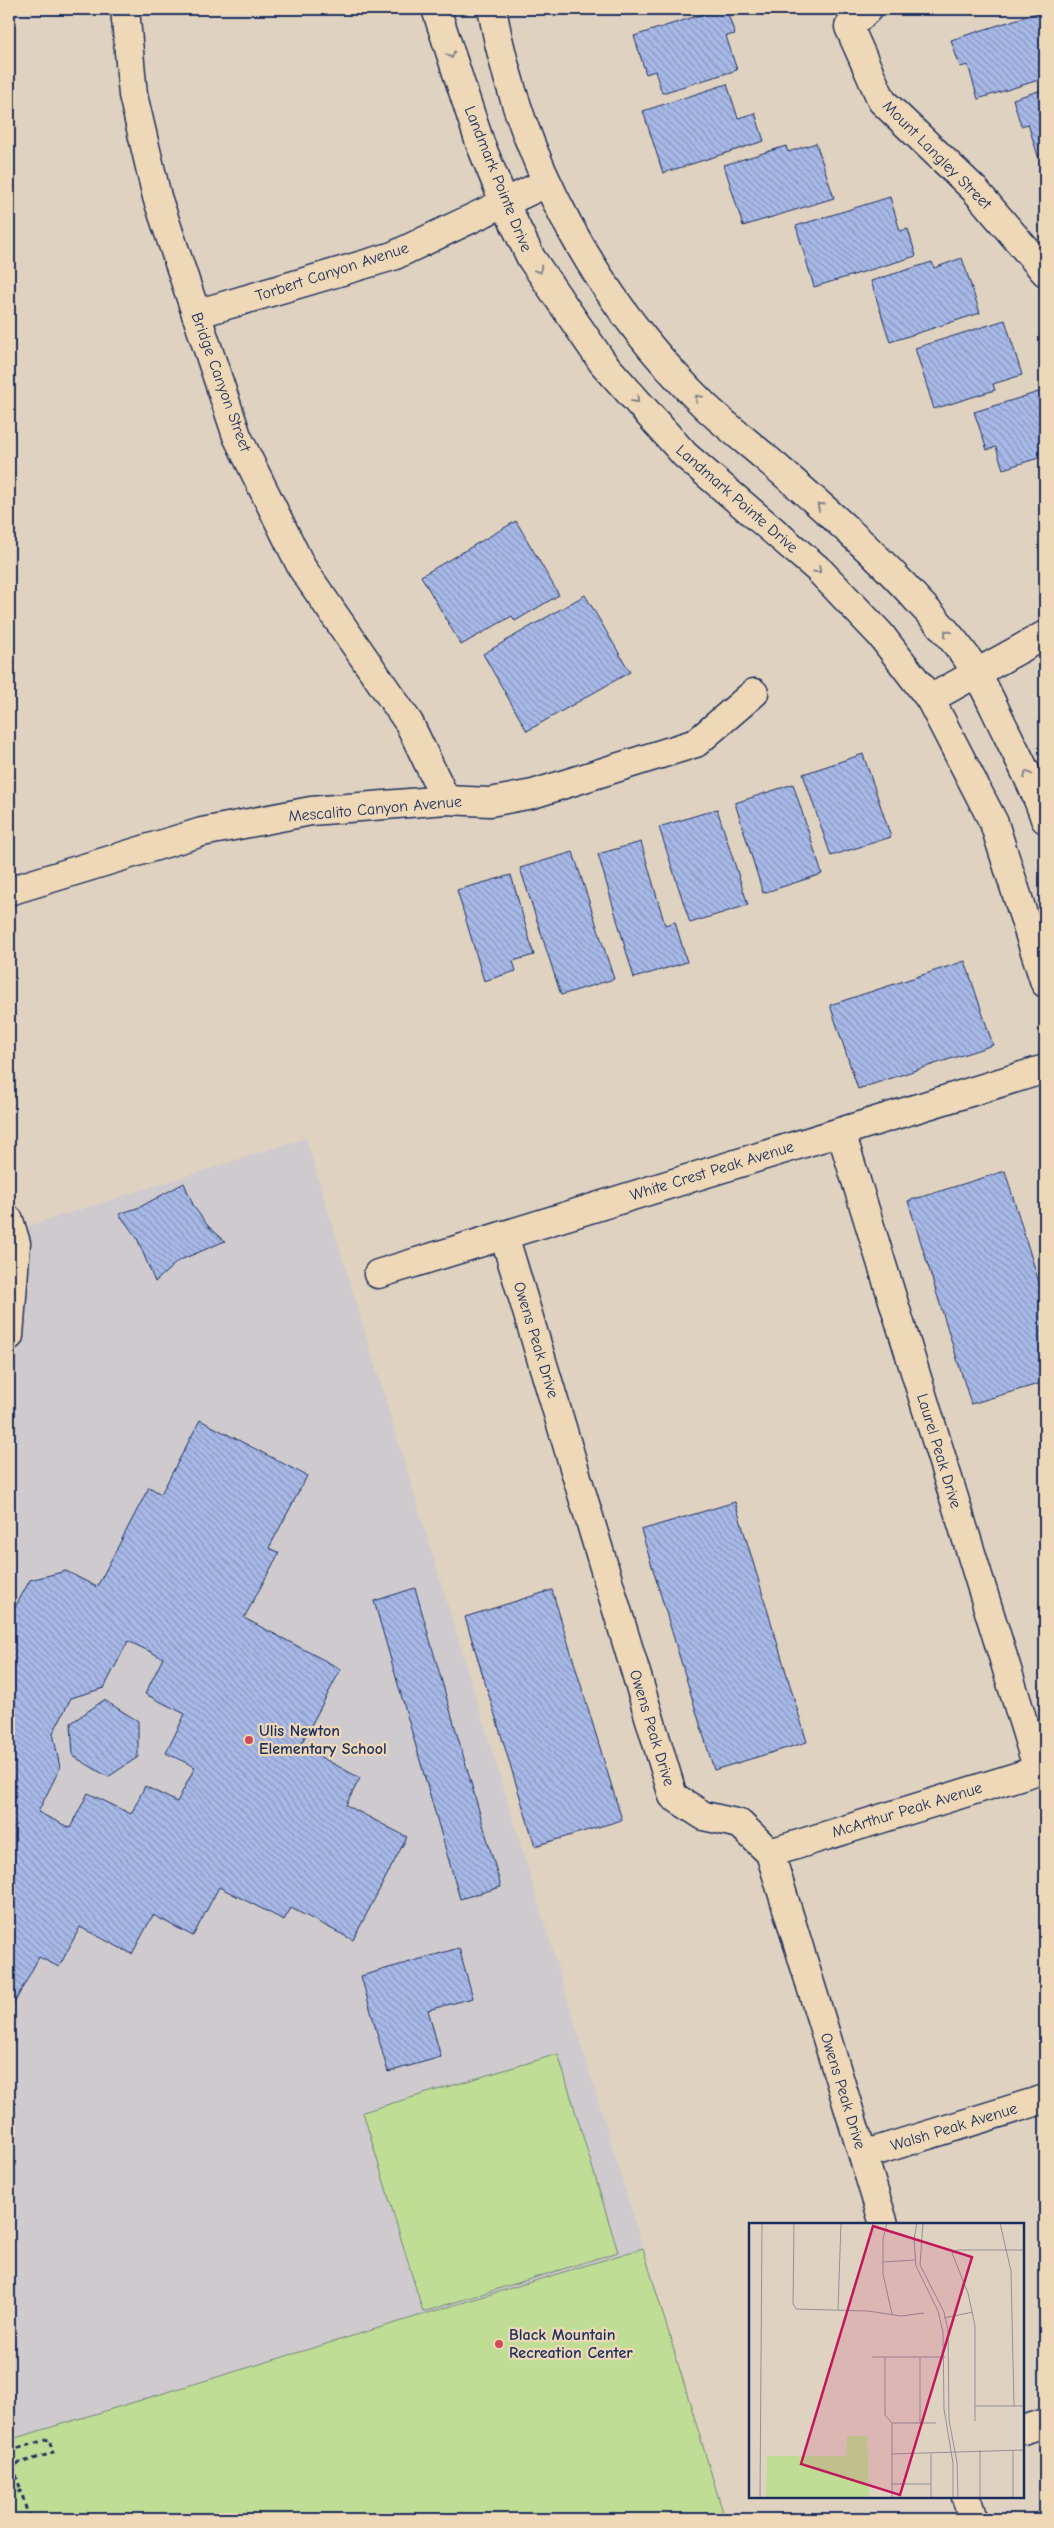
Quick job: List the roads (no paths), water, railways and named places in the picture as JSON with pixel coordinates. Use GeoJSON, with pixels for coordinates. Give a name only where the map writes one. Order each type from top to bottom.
{"type":"FeatureCollection","features":[{"type":"Feature","properties":{"kind":"street","name":"Bridge Canyon Street"},"geometry":{"type":"LineString","coordinates":[[125,9],[133,95],[158,197],[237,436],[302,568],[409,723],[446,800]]}},
{"type":"Feature","properties":{"kind":"street","name":"Landmark Pointe Drive"},"geometry":{"type":"LineString","coordinates":[[436,9],[480,143],[505,204],[531,258],[603,363],[685,456],[818,570],[880,634],[930,699],[994,823],[1045,983]]}},
{"type":"Feature","properties":{"kind":"street"},"geometry":{"type":"LineString","coordinates":[[492,9],[497,38],[522,120],[546,183],[574,238],[642,336],[705,406],[837,521],[894,574],[938,622],[976,672],[1033,786],[1045,819]]}},
{"type":"Feature","properties":{"kind":"street","name":"Mount Langley Street"},"geometry":{"type":"LineString","coordinates":[[858,18],[882,102],[975,190],[1045,272]]}},
{"type":"Feature","properties":{"kind":"street","name":"Torbert Canyon Avenue"},"geometry":{"type":"LineString","coordinates":[[196,314],[393,256],[546,183]]}},
{"type":"Feature","properties":{"kind":"street"},"geometry":{"type":"LineString","coordinates":[[930,699],[1045,635]]}},
{"type":"Feature","properties":{"kind":"street","name":"Mescalito Canyon Avenue"},"geometry":{"type":"LineString","coordinates":[[9,891],[202,832],[311,811],[446,800],[490,802],[533,794],[696,743],[754,693]]}},
{"type":"Feature","properties":{"kind":"street","name":"White Crest Peak Avenue"},"geometry":{"type":"LineString","coordinates":[[378,1274],[1045,1068]]}},
{"type":"Feature","properties":{"kind":"street","name":"Laurel Peak Drive"},"geometry":{"type":"LineString","coordinates":[[840,1132],[1042,1769]]}},
{"type":"Feature","properties":{"kind":"street"},"geometry":{"type":"LineString","coordinates":[[9,1220],[16,1243],[11,1332],[9,1336]]}},
{"type":"Feature","properties":{"kind":"street","name":"Owens Peak Drive"},"geometry":{"type":"LineString","coordinates":[[504,1235],[673,1796],[704,1816],[740,1824],[770,1853],[884,2223]]}},
{"type":"Feature","properties":{"kind":"street","name":"McArthur Peak Avenue"},"geometry":{"type":"LineString","coordinates":[[770,1853],[1042,1769]]}},
{"type":"Feature","properties":{"kind":"street","name":"Walsh Peak Avenue"},"geometry":{"type":"LineString","coordinates":[[863,2156],[1045,2099]]}},
{"type":"Feature","properties":{"kind":"street"},"geometry":{"type":"LineString","coordinates":[[1024,2430],[1045,2423]]}},
{"type":"Feature","properties":{"kind":"street"},"geometry":{"type":"LineString","coordinates":[[966,2498],[973,2519]]}},
{"type":"Feature","properties":{"kind":"place","name":"Ulis Newton Elementary School"},"geometry":{"type":"Point","coordinates":[249,1740]}},
{"type":"Feature","properties":{"kind":"place","name":"Black Mountain Recreation Center"},"geometry":{"type":"Point","coordinates":[499,2344]}}]}
